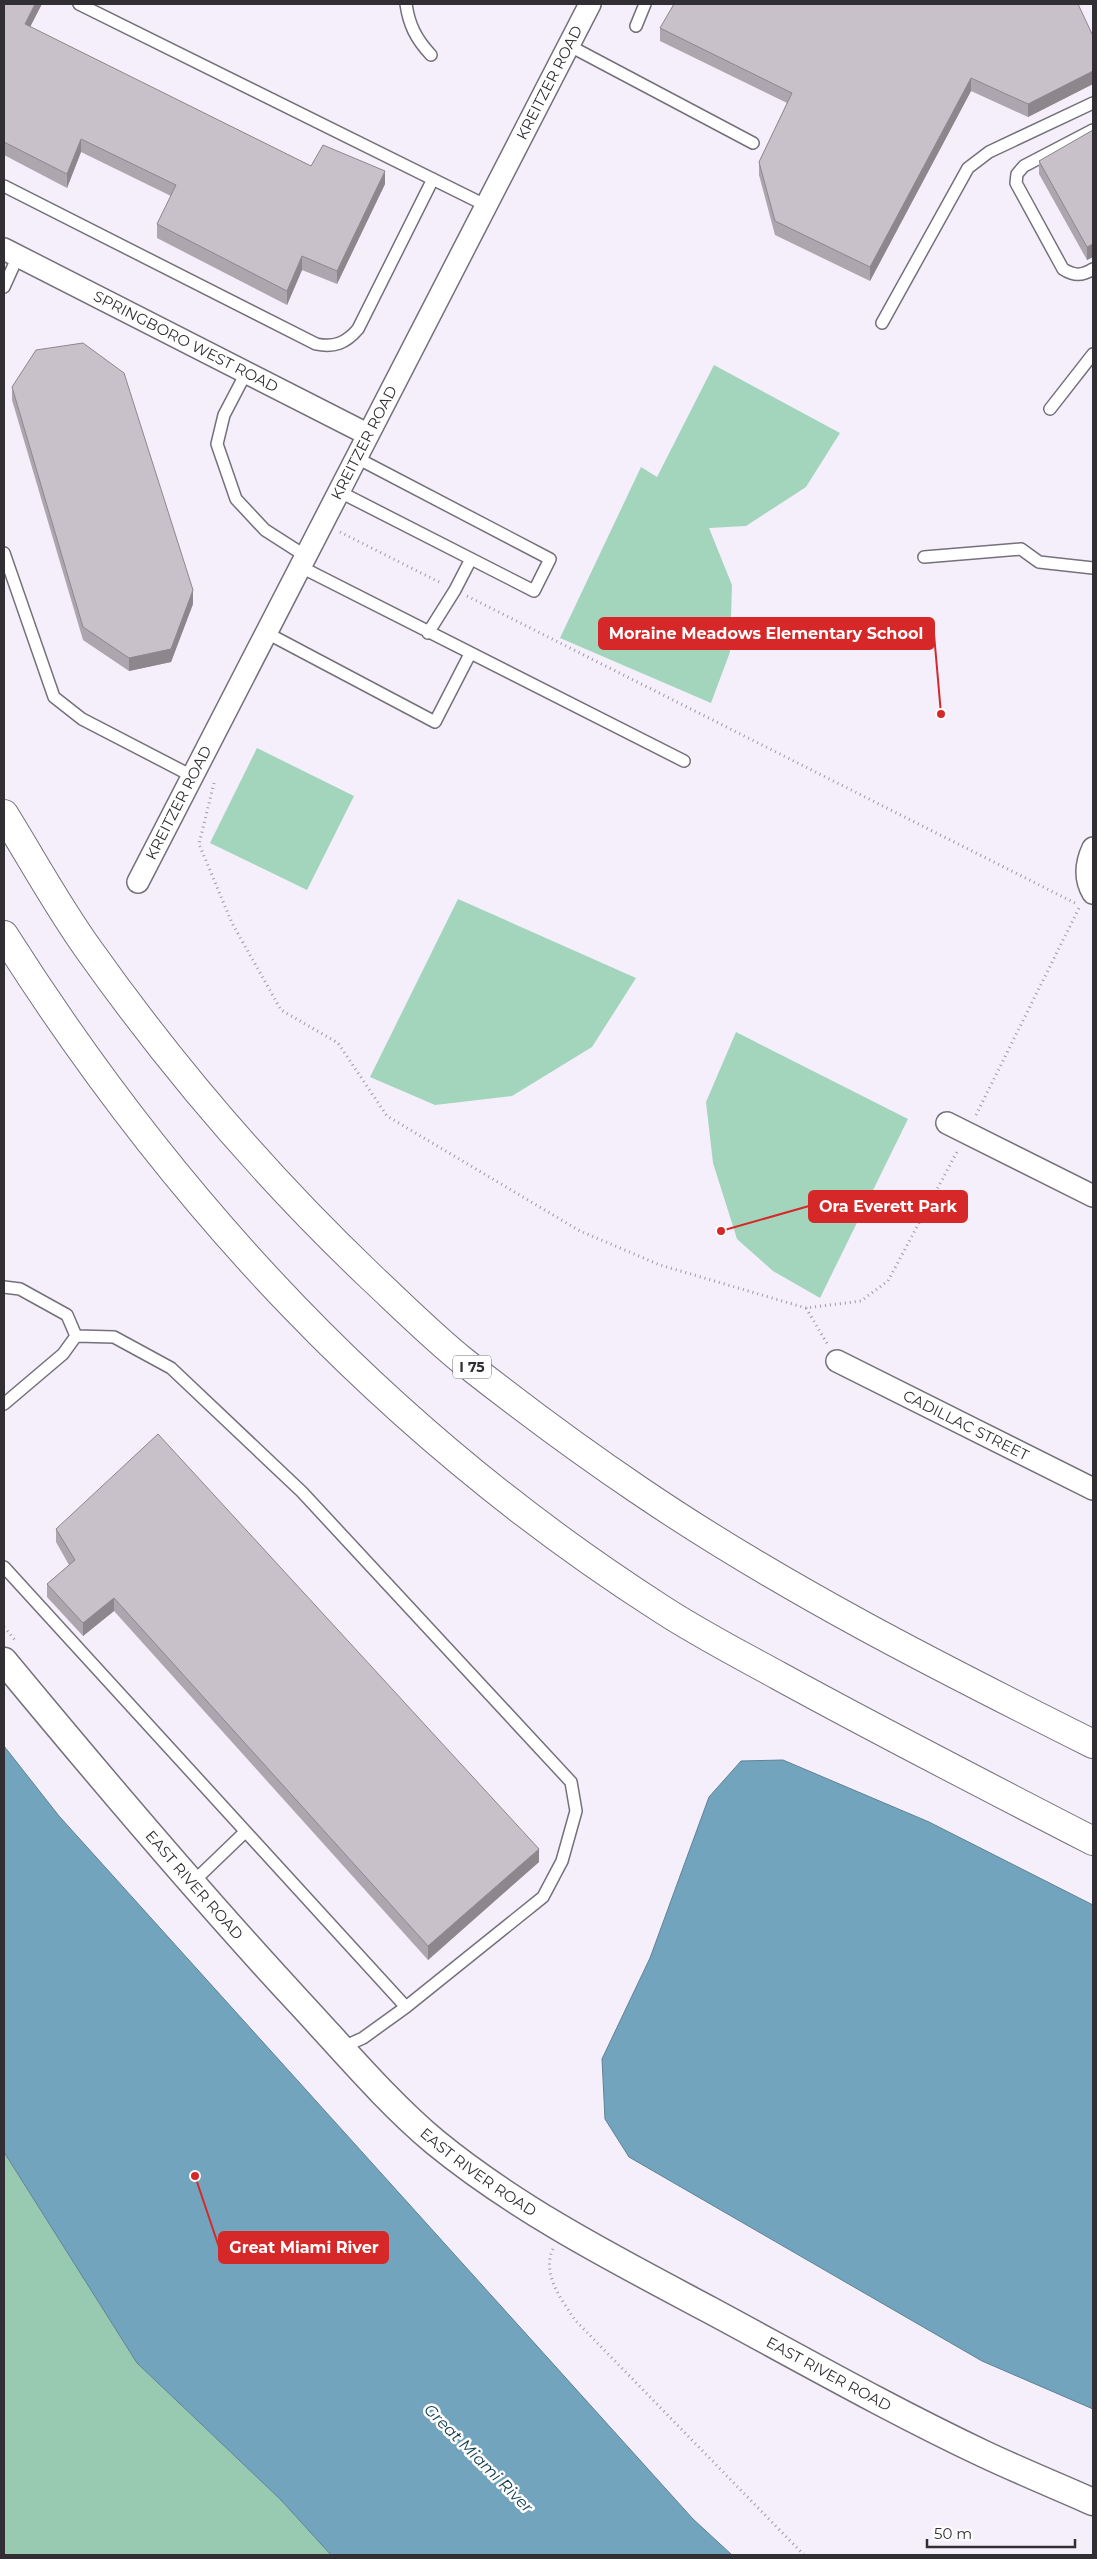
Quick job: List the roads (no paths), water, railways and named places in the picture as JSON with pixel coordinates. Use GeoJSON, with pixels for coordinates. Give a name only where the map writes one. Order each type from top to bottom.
{"type":"FeatureCollection","features":[{"type":"Feature","properties":{"kind":"highway","name":"I 75"},"geometry":{"type":"LineString","coordinates":[[4,814],[88,949],[203,1097],[292,1200],[461,1360],[554,1432],[642,1492],[783,1580],[956,1675],[1093,1744]]}},
{"type":"Feature","properties":{"kind":"highway"},"geometry":{"type":"LineString","coordinates":[[4,935],[42,995],[136,1124],[272,1286],[397,1409],[466,1468],[595,1565],[663,1611],[832,1705],[1093,1841]]}},
{"type":"Feature","properties":{"kind":"street","name":"KREITZER ROAD"},"geometry":{"type":"LineString","coordinates":[[138,882],[302,560],[590,4]]}},
{"type":"Feature","properties":{"kind":"street","name":"SPRINGBORO WEST ROAD"},"geometry":{"type":"LineString","coordinates":[[11,253],[367,434]]}},
{"type":"Feature","properties":{"kind":"street"},"geometry":{"type":"LineString","coordinates":[[1087,900],[1086,873],[1088,858],[1093,848]]}},
{"type":"Feature","properties":{"kind":"street"},"geometry":{"type":"LineString","coordinates":[[947,1123],[1093,1196]]}},
{"type":"Feature","properties":{"kind":"street","name":"CADILLAC STREET"},"geometry":{"type":"LineString","coordinates":[[838,1361],[1093,1489]]}},
{"type":"Feature","properties":{"kind":"street","name":"EAST RIVER ROAD"},"geometry":{"type":"LineString","coordinates":[[4,1662],[192,1883],[342,2048],[433,2139],[509,2196],[664,2286],[857,2389],[984,2453],[1093,2502]]}},
{"type":"Feature","properties":{"kind":"lane"},"geometry":{"type":"LineString","coordinates":[[79,4],[485,205]]}},
{"type":"Feature","properties":{"kind":"lane"},"geometry":{"type":"LineString","coordinates":[[406,4],[408,23],[420,43],[432,55]]}},
{"type":"Feature","properties":{"kind":"lane"},"geometry":{"type":"LineString","coordinates":[[636,26],[645,4]]}},
{"type":"Feature","properties":{"kind":"lane"},"geometry":{"type":"LineString","coordinates":[[568,45],[753,143]]}},
{"type":"Feature","properties":{"kind":"lane"},"geometry":{"type":"LineString","coordinates":[[882,323],[968,168],[989,152],[1093,103]]}},
{"type":"Feature","properties":{"kind":"lane"},"geometry":{"type":"LineString","coordinates":[[1093,130],[1024,166],[1017,174],[1016,183],[1063,269],[1073,275],[1085,274],[1093,269]]}},
{"type":"Feature","properties":{"kind":"lane"},"geometry":{"type":"LineString","coordinates":[[4,186],[316,344],[326,347],[345,342],[358,330],[433,179]]}},
{"type":"Feature","properties":{"kind":"lane"},"geometry":{"type":"LineString","coordinates":[[4,288],[11,253]]}},
{"type":"Feature","properties":{"kind":"lane"},"geometry":{"type":"LineString","coordinates":[[1050,409],[1093,354]]}},
{"type":"Feature","properties":{"kind":"lane"},"geometry":{"type":"LineString","coordinates":[[247,372],[224,415],[217,444],[236,498],[265,530],[302,560],[428,633],[684,761]]}},
{"type":"Feature","properties":{"kind":"lane"},"geometry":{"type":"LineString","coordinates":[[338,491],[534,591],[550,559],[355,458]]}},
{"type":"Feature","properties":{"kind":"lane"},"geometry":{"type":"LineString","coordinates":[[924,557],[1021,548],[1039,562],[1093,568]]}},
{"type":"Feature","properties":{"kind":"lane"},"geometry":{"type":"LineString","coordinates":[[4,553],[54,697],[82,719],[192,776]]}},
{"type":"Feature","properties":{"kind":"lane"},"geometry":{"type":"LineString","coordinates":[[428,633],[455,590],[470,558]]}},
{"type":"Feature","properties":{"kind":"lane"},"geometry":{"type":"LineString","coordinates":[[265,632],[435,722],[470,654]]}},
{"type":"Feature","properties":{"kind":"lane"},"geometry":{"type":"LineString","coordinates":[[4,1287],[20,1290],[67,1315],[76,1336]]}},
{"type":"Feature","properties":{"kind":"lane"},"geometry":{"type":"LineString","coordinates":[[4,1404],[63,1354],[76,1336]]}},
{"type":"Feature","properties":{"kind":"lane"},"geometry":{"type":"LineString","coordinates":[[76,1336],[114,1336],[171,1368],[302,1492],[571,1782],[576,1811],[562,1862],[544,1898],[406,2007],[363,2038],[342,2048]]}},
{"type":"Feature","properties":{"kind":"lane"},"geometry":{"type":"LineString","coordinates":[[4,1567],[406,2007]]}},
{"type":"Feature","properties":{"kind":"lane"},"geometry":{"type":"LineString","coordinates":[[192,1883],[245,1832]]}},
{"type":"Feature","properties":{"kind":"water"},"geometry":{"type":"Polygon","coordinates":[[[4,1746],[59,1816],[693,2519],[732,2555],[331,2555],[281,2500],[137,2363],[4,2152],[4,1746]]]}},
{"type":"Feature","properties":{"kind":"water"},"geometry":{"type":"Polygon","coordinates":[[[783,1760],[929,1822],[1093,1905],[1093,2409],[982,2361],[629,2157],[605,2119],[602,2059],[650,1958],[709,1797],[741,1761],[783,1760]]]}},
{"type":"Feature","properties":{"kind":"place","name":"Moraine Meadows Elementary School"},"geometry":{"type":"Point","coordinates":[941,714]}},
{"type":"Feature","properties":{"kind":"place","name":"Ora Everett Park"},"geometry":{"type":"Point","coordinates":[721,1231]}},
{"type":"Feature","properties":{"kind":"place","name":"Great Miami River"},"geometry":{"type":"Point","coordinates":[195,2176]}}]}
